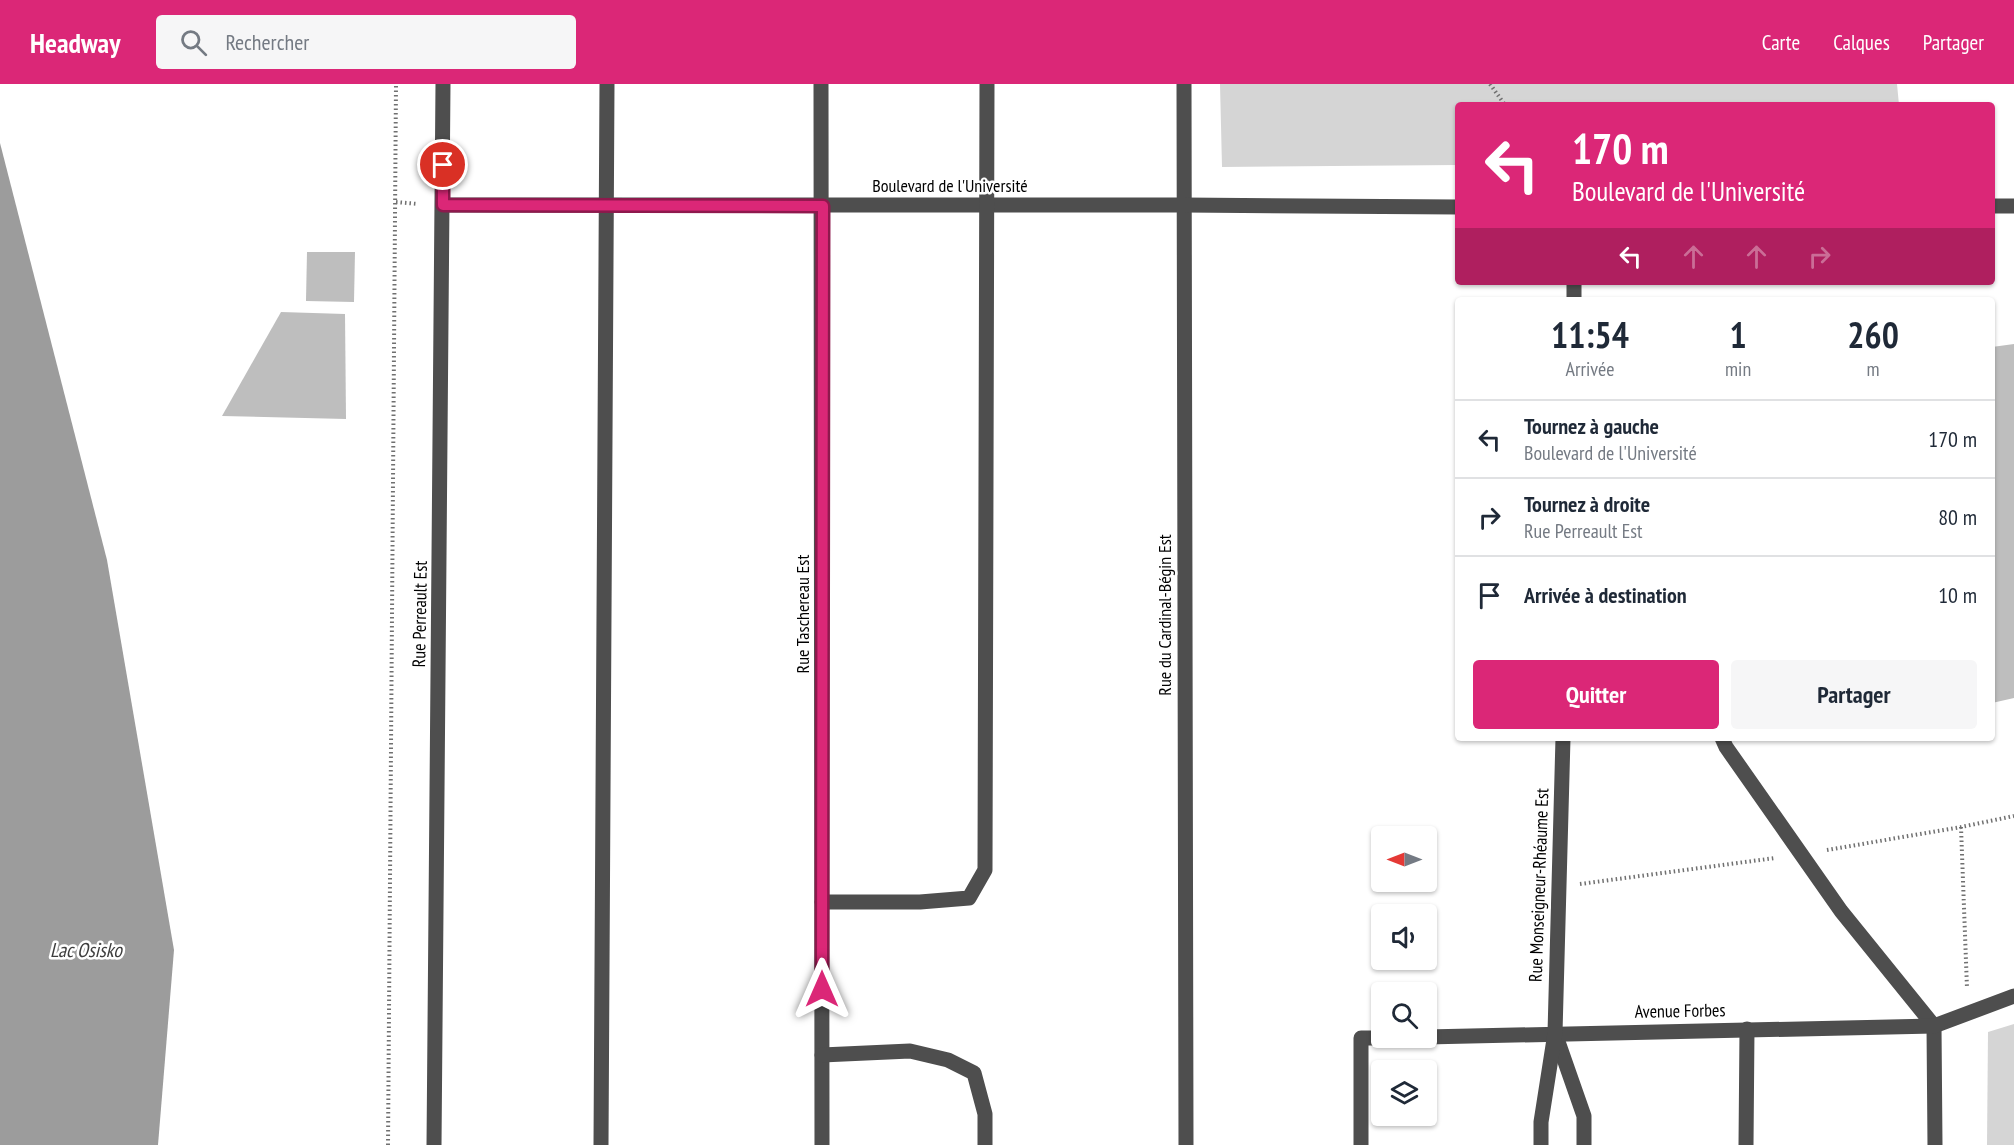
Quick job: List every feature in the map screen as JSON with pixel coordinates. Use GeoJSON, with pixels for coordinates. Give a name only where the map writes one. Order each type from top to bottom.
{"type":"FeatureCollection","features":[{"type":"Feature","properties":{"kind":"street","name":"Rue Perreault Est"},"geometry":{"type":"LineString","coordinates":[[434,1145],[443,84]]}},
{"type":"Feature","properties":{"kind":"street"},"geometry":{"type":"LineString","coordinates":[[601,1145],[607,84]]}},
{"type":"Feature","properties":{"kind":"street","name":"Rue Taschereau Est"},"geometry":{"type":"LineString","coordinates":[[821,84],[823,206],[822,1145]]}},
{"type":"Feature","properties":{"kind":"street"},"geometry":{"type":"LineString","coordinates":[[822,902],[920,902],[969,898],[986,870],[987,84]]}},
{"type":"Feature","properties":{"kind":"street","name":"Rue du Cardinal-Bégin Est"},"geometry":{"type":"LineString","coordinates":[[1184,84],[1186,1145]]}},
{"type":"Feature","properties":{"kind":"street","name":"Boulevard de l'Université"},"geometry":{"type":"LineString","coordinates":[[443,205],[1455,207]]}},
{"type":"Feature","properties":{"kind":"street"},"geometry":{"type":"LineString","coordinates":[[1995,206],[2014,206]]}},
{"type":"Feature","properties":{"kind":"street","name":"Rue Monseigneur-Rhéaume Est"},"geometry":{"type":"LineString","coordinates":[[1541,1145],[1541,1122],[1555,1033],[1563,741]]}},
{"type":"Feature","properties":{"kind":"street"},"geometry":{"type":"LineString","coordinates":[[1723,741],[1841,911],[1934,1026],[1935,1145]]}},
{"type":"Feature","properties":{"kind":"street"},"geometry":{"type":"LineString","coordinates":[[1934,1026],[2014,996]]}},
{"type":"Feature","properties":{"kind":"street","name":"Avenue Forbes"},"geometry":{"type":"LineString","coordinates":[[1437,1036],[1934,1026]]}},
{"type":"Feature","properties":{"kind":"street"},"geometry":{"type":"LineString","coordinates":[[1746,1145],[1747,1029]]}},
{"type":"Feature","properties":{"kind":"street","name":"Rue Monseigneur-Rhéaume Est"},"geometry":{"type":"LineString","coordinates":[[1555,1033],[1584,1116],[1584,1145]]}},
{"type":"Feature","properties":{"kind":"street"},"geometry":{"type":"LineString","coordinates":[[1361,1145],[1360,1038],[1371,1038]]}},
{"type":"Feature","properties":{"kind":"street"},"geometry":{"type":"LineString","coordinates":[[822,1055],[910,1052],[948,1060],[974,1073],[986,1114],[986,1145]]}},
{"type":"Feature","properties":{"kind":"path"},"geometry":{"type":"LineString","coordinates":[[388,1145],[396,84]]}},
{"type":"Feature","properties":{"kind":"path"},"geometry":{"type":"LineString","coordinates":[[1490,84],[1503,102]]}},
{"type":"Feature","properties":{"kind":"path"},"geometry":{"type":"LineString","coordinates":[[1961,827],[1968,1013]]}},
{"type":"Feature","properties":{"kind":"shaded area"},"geometry":{"type":"Polygon","coordinates":[[[1220,84],[1897,84],[1899,102],[1455,102],[1455,165],[1222,167],[1220,84]]]}},
{"type":"Feature","properties":{"kind":"shaded area"},"geometry":{"type":"Polygon","coordinates":[[[2014,1024],[2014,1145],[1987,1145],[1988,1032],[2014,1024]]]}},
{"type":"Feature","properties":{"kind":"water","name":"Lac Osisko"},"geometry":{"type":"Polygon","coordinates":[[[0,143],[107,560],[174,950],[158,1145],[0,1145],[0,143]]]}},
{"type":"Feature","properties":{"kind":"building"},"geometry":{"type":"Polygon","coordinates":[[[307,252],[355,252],[354,302],[306,301],[307,252]]]}},
{"type":"Feature","properties":{"kind":"building"},"geometry":{"type":"Polygon","coordinates":[[[281,312],[345,314],[346,419],[222,416],[281,312]]]}},
{"type":"Feature","properties":{"kind":"building"},"geometry":{"type":"Polygon","coordinates":[[[2014,344],[2014,698],[1995,702],[1995,347],[2014,344]]]}},
{"type":"Feature","properties":{"kind":"route"},"geometry":{"type":"LineString","coordinates":[[443,165],[443,205],[823,206],[822,989]]}}]}
